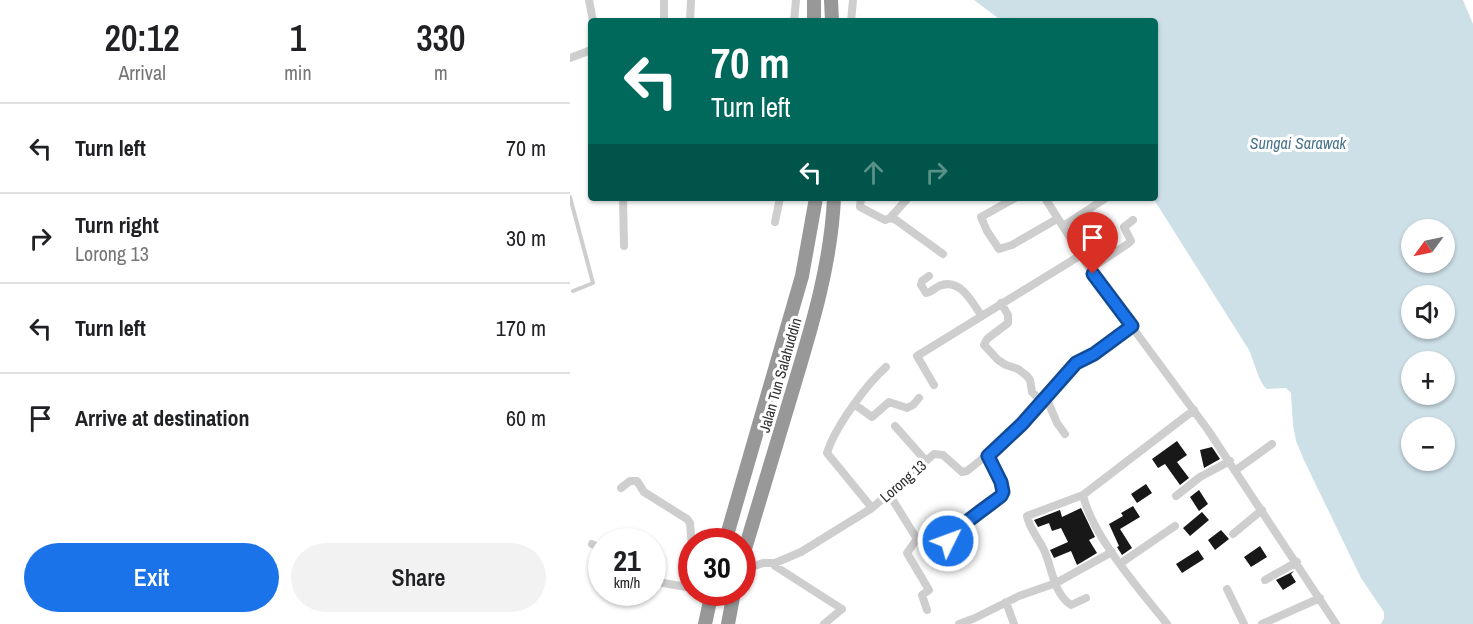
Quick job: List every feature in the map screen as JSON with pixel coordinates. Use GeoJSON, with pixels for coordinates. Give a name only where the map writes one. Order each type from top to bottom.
{"type":"FeatureCollection","features":[{"type":"Feature","properties":{"kind":"highway"},"geometry":{"type":"LineString","coordinates":[[814,0],[814,18]]}},
{"type":"Feature","properties":{"kind":"highway"},"geometry":{"type":"LineString","coordinates":[[831,0],[832,18]]}},
{"type":"Feature","properties":{"kind":"highway","name":"Jalan Tun Salahuddin"},"geometry":{"type":"LineString","coordinates":[[729,528],[802,276],[815,201]]}},
{"type":"Feature","properties":{"kind":"highway","name":"Jalan Tun Salahuddin"},"geometry":{"type":"LineString","coordinates":[[751,528],[817,304],[831,236],[834,201]]}},
{"type":"Feature","properties":{"kind":"highway"},"geometry":{"type":"LineString","coordinates":[[705,624],[707,606]]}},
{"type":"Feature","properties":{"kind":"highway"},"geometry":{"type":"LineString","coordinates":[[731,622],[733,606]]}},
{"type":"Feature","properties":{"kind":"street"},"geometry":{"type":"LineString","coordinates":[[589,0],[592,18]]}},
{"type":"Feature","properties":{"kind":"street"},"geometry":{"type":"LineString","coordinates":[[664,0],[664,18]]}},
{"type":"Feature","properties":{"kind":"street"},"geometry":{"type":"LineString","coordinates":[[690,18],[691,0]]}},
{"type":"Feature","properties":{"kind":"street"},"geometry":{"type":"LineString","coordinates":[[794,18],[796,0]]}},
{"type":"Feature","properties":{"kind":"street"},"geometry":{"type":"LineString","coordinates":[[851,18],[853,0]]}},
{"type":"Feature","properties":{"kind":"street"},"geometry":{"type":"LineString","coordinates":[[570,58],[588,51]]}},
{"type":"Feature","properties":{"kind":"street"},"geometry":{"type":"LineString","coordinates":[[623,201],[624,246]]}},
{"type":"Feature","properties":{"kind":"street"},"geometry":{"type":"LineString","coordinates":[[776,222],[780,201]]}},
{"type":"Feature","properties":{"kind":"street"},"geometry":{"type":"LineString","coordinates":[[861,201],[860,207],[885,220],[890,218],[905,201]]}},
{"type":"Feature","properties":{"kind":"street"},"geometry":{"type":"LineString","coordinates":[[1010,201],[981,218],[999,249],[1057,219]]}},
{"type":"Feature","properties":{"kind":"street"},"geometry":{"type":"LineString","coordinates":[[1047,201],[1090,269],[1230,461],[1336,624]]}},
{"type":"Feature","properties":{"kind":"street"},"geometry":{"type":"LineString","coordinates":[[1063,226],[1102,201]]}},
{"type":"Feature","properties":{"kind":"street"},"geometry":{"type":"LineString","coordinates":[[890,218],[943,254]]}},
{"type":"Feature","properties":{"kind":"street"},"geometry":{"type":"LineString","coordinates":[[1090,269],[1131,241],[1124,227],[1133,220]]}},
{"type":"Feature","properties":{"kind":"street"},"geometry":{"type":"LineString","coordinates":[[934,385],[917,356],[1081,255]]}},
{"type":"Feature","properties":{"kind":"street"},"geometry":{"type":"LineString","coordinates":[[929,276],[922,281],[921,285],[926,293],[939,286],[953,285],[967,294],[981,315]]}},
{"type":"Feature","properties":{"kind":"street"},"geometry":{"type":"LineString","coordinates":[[1002,303],[1008,315],[1008,323],[987,339],[984,345],[998,360],[1027,376],[1032,392],[1044,400],[1065,434]]}},
{"type":"Feature","properties":{"kind":"street","name":"Lorong 13"},"geometry":{"type":"LineString","coordinates":[[756,566],[772,563],[801,552],[872,508],[934,454],[939,454],[962,472],[967,471],[1008,438],[1076,363],[1094,354],[1132,326]]}},
{"type":"Feature","properties":{"kind":"street"},"geometry":{"type":"LineString","coordinates":[[872,508],[827,453],[854,404],[872,379],[886,367]]}},
{"type":"Feature","properties":{"kind":"street"},"geometry":{"type":"LineString","coordinates":[[854,404],[872,417],[889,402],[907,408],[919,398]]}},
{"type":"Feature","properties":{"kind":"street"},"geometry":{"type":"LineString","coordinates":[[1086,598],[1071,604],[1066,602],[1027,516],[1083,495],[1194,411]]}},
{"type":"Feature","properties":{"kind":"street"},"geometry":{"type":"LineString","coordinates":[[895,426],[926,461]]}},
{"type":"Feature","properties":{"kind":"street"},"geometry":{"type":"LineString","coordinates":[[1236,470],[1272,444]]}},
{"type":"Feature","properties":{"kind":"street"},"geometry":{"type":"LineString","coordinates":[[955,554],[948,541],[950,534],[976,517],[1003,492],[1001,482],[988,456]]}},
{"type":"Feature","properties":{"kind":"street"},"geometry":{"type":"LineString","coordinates":[[1176,496],[1200,477],[1230,461]]}},
{"type":"Feature","properties":{"kind":"street"},"geometry":{"type":"LineString","coordinates":[[621,488],[630,481],[637,481],[644,492],[687,519],[690,528]]}},
{"type":"Feature","properties":{"kind":"street"},"geometry":{"type":"LineString","coordinates":[[889,494],[917,539],[907,551],[929,590],[922,595],[927,610]]}},
{"type":"Feature","properties":{"kind":"street"},"geometry":{"type":"LineString","coordinates":[[1083,495],[1091,518],[1112,552],[1167,624]]}},
{"type":"Feature","properties":{"kind":"street"},"geometry":{"type":"LineString","coordinates":[[1233,534],[1262,510]]}},
{"type":"Feature","properties":{"kind":"street"},"geometry":{"type":"LineString","coordinates":[[1120,563],[1175,526]]}},
{"type":"Feature","properties":{"kind":"street"},"geometry":{"type":"LineString","coordinates":[[959,624],[1006,602],[1056,583],[1112,552]]}},
{"type":"Feature","properties":{"kind":"street"},"geometry":{"type":"LineString","coordinates":[[1265,580],[1297,562]]}},
{"type":"Feature","properties":{"kind":"street"},"geometry":{"type":"LineString","coordinates":[[772,563],[782,572],[842,609],[824,624]]}},
{"type":"Feature","properties":{"kind":"street"},"geometry":{"type":"LineString","coordinates":[[1227,589],[1244,624]]}},
{"type":"Feature","properties":{"kind":"street"},"geometry":{"type":"LineString","coordinates":[[1262,624],[1320,598]]}},
{"type":"Feature","properties":{"kind":"street"},"geometry":{"type":"LineString","coordinates":[[1006,602],[1014,624]]}},
{"type":"Feature","properties":{"kind":"lane"},"geometry":{"type":"LineString","coordinates":[[570,197],[592,283],[573,291]]}},
{"type":"Feature","properties":{"kind":"water","name":"Sungai Sarawak"},"geometry":{"type":"Polygon","coordinates":[[[974,0],[1463,0],[1473,24],[1473,624],[1381,624],[1384,612],[1361,578],[1296,441],[1291,393],[1286,388],[1267,389],[1259,377],[1249,350],[1155,201],[1158,201],[1158,18],[998,18],[974,0]]]}},
{"type":"Feature","properties":{"kind":"building"},"geometry":{"type":"Polygon","coordinates":[[[1177,441],[1187,455],[1177,462],[1189,478],[1180,485],[1165,464],[1158,468],[1152,459],[1177,441]]]}},
{"type":"Feature","properties":{"kind":"building"},"geometry":{"type":"Polygon","coordinates":[[[1212,447],[1220,459],[1204,468],[1200,450],[1212,447]]]}},
{"type":"Feature","properties":{"kind":"building"},"geometry":{"type":"Polygon","coordinates":[[[1146,484],[1152,493],[1137,503],[1131,494],[1146,484]]]}},
{"type":"Feature","properties":{"kind":"building"},"geometry":{"type":"Polygon","coordinates":[[[1199,490],[1208,504],[1199,511],[1190,497],[1199,490]]]}},
{"type":"Feature","properties":{"kind":"building"},"geometry":{"type":"Polygon","coordinates":[[[1133,506],[1140,517],[1120,529],[1132,548],[1122,555],[1109,524],[1123,516],[1121,513],[1133,506]]]}},
{"type":"Feature","properties":{"kind":"building"},"geometry":{"type":"Polygon","coordinates":[[[1081,508],[1095,537],[1089,540],[1097,553],[1077,565],[1071,551],[1054,558],[1050,550],[1068,542],[1061,528],[1052,531],[1049,523],[1038,527],[1034,520],[1060,510],[1062,517],[1081,508]]]}},
{"type":"Feature","properties":{"kind":"building"},"geometry":{"type":"Polygon","coordinates":[[[1202,512],[1209,520],[1190,536],[1183,528],[1202,512]]]}},
{"type":"Feature","properties":{"kind":"building"},"geometry":{"type":"Polygon","coordinates":[[[1221,530],[1229,539],[1215,550],[1208,540],[1221,530]]]}},
{"type":"Feature","properties":{"kind":"building"},"geometry":{"type":"Polygon","coordinates":[[[1260,546],[1267,557],[1251,567],[1244,557],[1260,546]]]}},
{"type":"Feature","properties":{"kind":"building"},"geometry":{"type":"Polygon","coordinates":[[[1198,550],[1204,559],[1182,573],[1176,564],[1198,550]]]}},
{"type":"Feature","properties":{"kind":"building"},"geometry":{"type":"Polygon","coordinates":[[[1294,571],[1291,574],[1296,582],[1283,590],[1276,580],[1294,571]]]}},
{"type":"Feature","properties":{"kind":"route"},"geometry":{"type":"LineString","coordinates":[[948,541],[950,534],[976,517],[1003,492],[1001,482],[988,456],[1022,424],[1076,363],[1094,354],[1132,326],[1093,274]]}}]}
